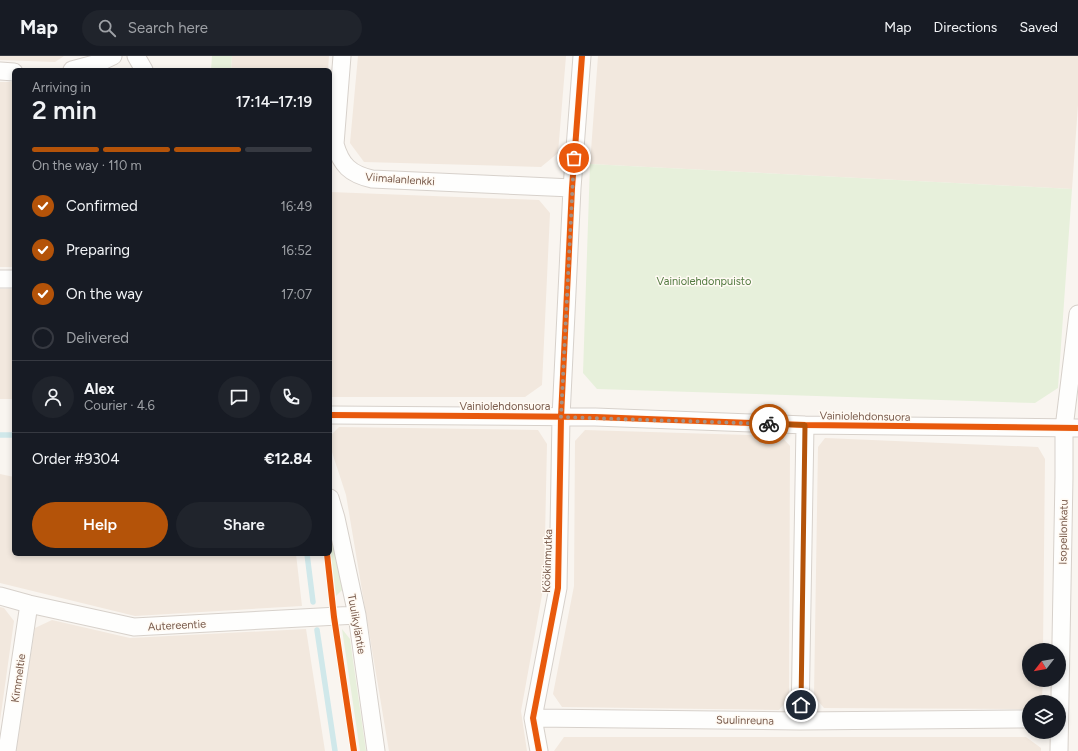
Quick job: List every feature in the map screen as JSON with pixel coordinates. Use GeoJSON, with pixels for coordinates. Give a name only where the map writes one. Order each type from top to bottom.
{"type":"FeatureCollection","features":[{"type":"Feature","properties":{"kind":"street"},"geometry":{"type":"LineString","coordinates":[[79,68],[98,63],[113,56]]}},
{"type":"Feature","properties":{"kind":"street"},"geometry":{"type":"LineString","coordinates":[[136,56],[143,68]]}},
{"type":"Feature","properties":{"kind":"street","name":"Viimalanlenkki"},"geometry":{"type":"LineString","coordinates":[[342,56],[335,144],[338,156],[349,169],[359,176],[372,179],[572,188]]}},
{"type":"Feature","properties":{"kind":"street"},"geometry":{"type":"LineString","coordinates":[[561,417],[572,188],[582,56]]}},
{"type":"Feature","properties":{"kind":"street"},"geometry":{"type":"LineString","coordinates":[[0,71],[12,72]]}},
{"type":"Feature","properties":{"kind":"street"},"geometry":{"type":"LineString","coordinates":[[0,279],[12,279]]}},
{"type":"Feature","properties":{"kind":"street","name":"Isopellonkatu"},"geometry":{"type":"LineString","coordinates":[[1059,695],[1064,477],[1071,428],[1078,314]]}},
{"type":"Feature","properties":{"kind":"street","name":"Vainiolehdonsuora"},"geometry":{"type":"LineString","coordinates":[[332,415],[561,417],[805,425],[1071,428]]}},
{"type":"Feature","properties":{"kind":"street","name":"Köökinmutka"},"geometry":{"type":"LineString","coordinates":[[539,751],[533,718],[558,588],[561,417]]}},
{"type":"Feature","properties":{"kind":"street"},"geometry":{"type":"LineString","coordinates":[[800,721],[805,425]]}},
{"type":"Feature","properties":{"kind":"street","name":"Tuulikyläntie"},"geometry":{"type":"LineString","coordinates":[[332,505],[357,615],[376,751]]}},
{"type":"Feature","properties":{"kind":"street","name":"Autereentie"},"geometry":{"type":"LineString","coordinates":[[0,596],[29,604],[134,627],[357,615]]}},
{"type":"Feature","properties":{"kind":"street","name":"Kimmeltie"},"geometry":{"type":"LineString","coordinates":[[7,751],[29,604]]}},
{"type":"Feature","properties":{"kind":"street","name":"Suulinreuna"},"geometry":{"type":"LineString","coordinates":[[533,718],[800,721],[1022,719]]}},
{"type":"Feature","properties":{"kind":"street","name":"Isopellonkatu"},"geometry":{"type":"LineString","coordinates":[[1059,739],[1059,751]]}},
{"type":"Feature","properties":{"kind":"shaded area"},"geometry":{"type":"Polygon","coordinates":[[[0,56],[64,56],[55,62],[0,60],[0,56]]]}},
{"type":"Feature","properties":{"kind":"shaded area"},"geometry":{"type":"Polygon","coordinates":[[[232,56],[329,56],[328,68],[231,68],[232,56]]]}},
{"type":"Feature","properties":{"kind":"shaded area"},"geometry":{"type":"Polygon","coordinates":[[[358,56],[566,56],[558,153],[541,167],[364,162],[350,143],[358,56]]]}},
{"type":"Feature","properties":{"kind":"shaded area"},"geometry":{"type":"Polygon","coordinates":[[[598,56],[1078,56],[1078,105],[1072,189],[590,164],[598,56]]]}},
{"type":"Feature","properties":{"kind":"shaded area"},"geometry":{"type":"Polygon","coordinates":[[[0,82],[12,82],[12,267],[0,267],[0,82]]]}},
{"type":"Feature","properties":{"kind":"shaded area"},"geometry":{"type":"Polygon","coordinates":[[[332,192],[539,200],[550,213],[542,385],[525,397],[332,397],[332,192]]]}},
{"type":"Feature","properties":{"kind":"shaded area"},"geometry":{"type":"Polygon","coordinates":[[[0,289],[12,289],[12,399],[0,399],[0,289]]]}},
{"type":"Feature","properties":{"kind":"shaded area"},"geometry":{"type":"Polygon","coordinates":[[[339,427],[538,430],[547,444],[544,584],[521,711],[527,751],[389,751],[346,495],[332,452],[332,434],[339,427]]]}},
{"type":"Feature","properties":{"kind":"shaded area"},"geometry":{"type":"Polygon","coordinates":[[[585,430],[781,436],[790,446],[789,698],[779,710],[562,707],[553,694],[574,586],[575,441],[585,430]]]}},
{"type":"Feature","properties":{"kind":"shaded area"},"geometry":{"type":"Polygon","coordinates":[[[825,438],[1038,447],[1045,459],[1043,643],[1022,643],[1022,687],[1043,687],[1042,695],[1022,695],[1022,709],[824,708],[814,696],[818,447],[825,438]]]}},
{"type":"Feature","properties":{"kind":"shaded area"},"geometry":{"type":"Polygon","coordinates":[[[0,474],[12,477],[12,556],[296,556],[302,606],[135,616],[0,583],[0,474]]]}},
{"type":"Feature","properties":{"kind":"shaded area"},"geometry":{"type":"Polygon","coordinates":[[[0,607],[4,608],[14,621],[0,721],[0,607]]]}},
{"type":"Feature","properties":{"kind":"shaded area"},"geometry":{"type":"Polygon","coordinates":[[[52,620],[130,638],[306,629],[325,751],[16,751],[35,628],[52,620]]]}},
{"type":"Feature","properties":{"kind":"shaded area"},"geometry":{"type":"Polygon","coordinates":[[[564,737],[1022,737],[1022,739],[1029,739],[1041,748],[1041,751],[554,751],[564,737]]]}},
{"type":"Feature","properties":{"kind":"green space"},"geometry":{"type":"Polygon","coordinates":[[[212,56],[232,56],[231,68],[211,68],[212,56]]]}},
{"type":"Feature","properties":{"kind":"green space","name":"Vainiolehdonpuisto"},"geometry":{"type":"Polygon","coordinates":[[[590,164],[1072,189],[1058,388],[1035,403],[597,389],[583,373],[590,164]]]}},
{"type":"Feature","properties":{"kind":"green space"},"geometry":{"type":"Polygon","coordinates":[[[332,529],[343,589],[336,596],[331,556],[332,529]]]}},
{"type":"Feature","properties":{"kind":"green space"},"geometry":{"type":"Polygon","coordinates":[[[342,629],[350,639],[366,751],[360,751],[342,629]]]}},
{"type":"Feature","properties":{"kind":"waterway"},"geometry":{"type":"LineString","coordinates":[[0,435],[12,435]]}},
{"type":"Feature","properties":{"kind":"waterway"},"geometry":{"type":"LineString","coordinates":[[307,556],[313,602]]}},
{"type":"Feature","properties":{"kind":"waterway"},"geometry":{"type":"LineString","coordinates":[[317,630],[335,751]]}},
{"type":"Feature","properties":{"kind":"cycle path"},"geometry":{"type":"LineString","coordinates":[[539,751],[533,718],[558,588],[561,417],[572,188],[582,56]]}},
{"type":"Feature","properties":{"kind":"cycle path"},"geometry":{"type":"LineString","coordinates":[[332,415],[595,417],[805,425],[1078,428]]}},
{"type":"Feature","properties":{"kind":"cycle path"},"geometry":{"type":"LineString","coordinates":[[327,556],[334,617],[354,751]]}},
{"type":"Feature","properties":{"kind":"way so far"},"geometry":{"type":"LineString","coordinates":[[574,158],[561,417],[769,424]]}},
{"type":"Feature","properties":{"kind":"route"},"geometry":{"type":"LineString","coordinates":[[769,424],[805,425],[801,705]]}}]}
